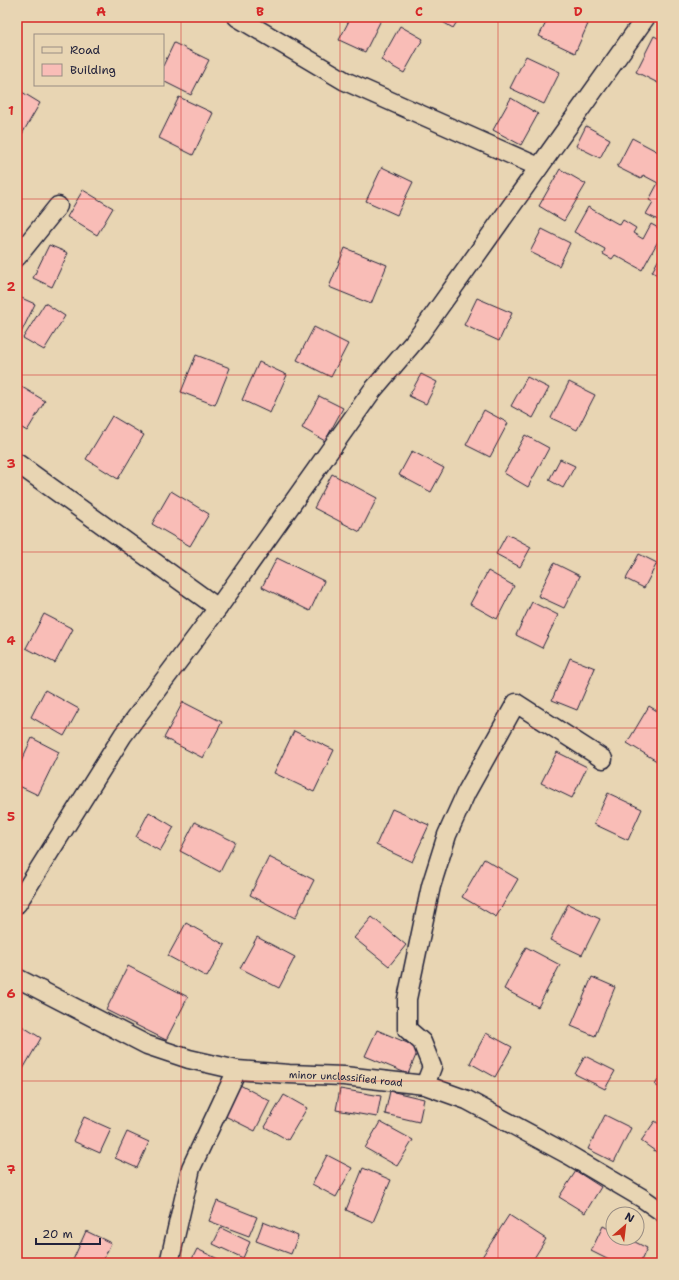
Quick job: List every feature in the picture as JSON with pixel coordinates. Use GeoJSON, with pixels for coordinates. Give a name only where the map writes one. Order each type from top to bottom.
{"type":"FeatureCollection","features":[{"type":"Feature","properties":{"kind":"street"},"geometry":{"type":"LineString","coordinates":[[237,17],[345,80],[539,167]]}},
{"type":"Feature","properties":{"kind":"street"},"geometry":{"type":"LineString","coordinates":[[17,904],[123,735],[218,608],[372,391],[418,337],[646,17]]}},
{"type":"Feature","properties":{"kind":"street"},"geometry":{"type":"LineString","coordinates":[[17,257],[58,206]]}},
{"type":"Feature","properties":{"kind":"street"},"geometry":{"type":"LineString","coordinates":[[17,463],[218,608]]}},
{"type":"Feature","properties":{"kind":"street"},"geometry":{"type":"LineString","coordinates":[[426,1085],[432,1067],[422,1042],[407,1029],[407,999],[430,886],[447,835],[466,793],[516,703],[603,759]]}},
{"type":"Feature","properties":{"kind":"street","name":"minor unclassified road"},"geometry":{"type":"LineString","coordinates":[[17,978],[147,1045],[189,1059],[237,1070],[344,1076],[426,1085],[467,1100],[569,1155],[642,1198],[662,1212]]}},
{"type":"Feature","properties":{"kind":"street"},"geometry":{"type":"LineString","coordinates":[[169,1263],[191,1168],[237,1070]]}},
{"type":"Feature","properties":{"kind":"building"},"geometry":{"type":"Polygon","coordinates":[[[351,17],[375,17],[381,20],[365,52],[339,40],[351,17]]]}},
{"type":"Feature","properties":{"kind":"building"},"geometry":{"type":"Polygon","coordinates":[[[434,17],[460,17],[453,28],[434,17]]]}},
{"type":"Feature","properties":{"kind":"building"},"geometry":{"type":"Polygon","coordinates":[[[549,17],[573,17],[588,24],[575,53],[539,36],[549,17]]]}},
{"type":"Feature","properties":{"kind":"building"},"geometry":{"type":"Polygon","coordinates":[[[400,26],[423,39],[404,73],[381,60],[400,26]]]}},
{"type":"Feature","properties":{"kind":"building"},"geometry":{"type":"Polygon","coordinates":[[[654,36],[662,40],[662,85],[636,72],[654,36]]]}},
{"type":"Feature","properties":{"kind":"building"},"geometry":{"type":"Polygon","coordinates":[[[174,43],[209,60],[191,95],[164,82],[164,64],[174,43]]]}},
{"type":"Feature","properties":{"kind":"building"},"geometry":{"type":"Polygon","coordinates":[[[526,56],[560,72],[544,104],[510,88],[526,56]]]}},
{"type":"Feature","properties":{"kind":"building"},"geometry":{"type":"Polygon","coordinates":[[[17,89],[40,103],[22,134],[17,132],[17,89]]]}},
{"type":"Feature","properties":{"kind":"building"},"geometry":{"type":"Polygon","coordinates":[[[179,97],[213,113],[193,155],[159,138],[179,97]]]}},
{"type":"Feature","properties":{"kind":"building"},"geometry":{"type":"Polygon","coordinates":[[[511,98],[538,114],[521,145],[493,130],[511,98]]]}},
{"type":"Feature","properties":{"kind":"building"},"geometry":{"type":"Polygon","coordinates":[[[586,126],[610,139],[600,158],[576,146],[586,126]]]}},
{"type":"Feature","properties":{"kind":"building"},"geometry":{"type":"Polygon","coordinates":[[[632,138],[662,154],[662,222],[646,214],[653,202],[649,200],[658,183],[643,175],[641,179],[617,167],[632,138]]]}},
{"type":"Feature","properties":{"kind":"building"},"geometry":{"type":"Polygon","coordinates":[[[382,167],[413,182],[397,215],[366,201],[382,167]]]}},
{"type":"Feature","properties":{"kind":"building"},"geometry":{"type":"Polygon","coordinates":[[[560,169],[586,184],[564,221],[539,206],[560,169]]]}},
{"type":"Feature","properties":{"kind":"building"},"geometry":{"type":"Polygon","coordinates":[[[83,190],[113,208],[97,235],[67,217],[83,190]]]}},
{"type":"Feature","properties":{"kind":"building"},"geometry":{"type":"Polygon","coordinates":[[[588,207],[620,225],[623,220],[636,228],[633,233],[643,239],[651,224],[662,230],[662,234],[642,270],[615,255],[612,259],[603,254],[605,249],[574,232],[588,207]]]}},
{"type":"Feature","properties":{"kind":"building"},"geometry":{"type":"Polygon","coordinates":[[[542,229],[570,243],[559,266],[530,252],[542,229]]]}},
{"type":"Feature","properties":{"kind":"building"},"geometry":{"type":"Polygon","coordinates":[[[49,245],[68,253],[52,287],[33,278],[49,245]]]}},
{"type":"Feature","properties":{"kind":"building"},"geometry":{"type":"Polygon","coordinates":[[[345,248],[387,265],[371,304],[329,287],[345,248]]]}},
{"type":"Feature","properties":{"kind":"building"},"geometry":{"type":"Polygon","coordinates":[[[662,253],[662,277],[652,272],[662,253]]]}},
{"type":"Feature","properties":{"kind":"building"},"geometry":{"type":"Polygon","coordinates":[[[17,296],[35,304],[17,341],[17,296]]]}},
{"type":"Feature","properties":{"kind":"building"},"geometry":{"type":"Polygon","coordinates":[[[477,298],[512,313],[499,341],[464,325],[477,298]]]}},
{"type":"Feature","properties":{"kind":"building"},"geometry":{"type":"Polygon","coordinates":[[[45,303],[65,316],[44,350],[23,338],[45,303]]]}},
{"type":"Feature","properties":{"kind":"building"},"geometry":{"type":"Polygon","coordinates":[[[314,327],[348,344],[331,377],[297,360],[314,327]]]}},
{"type":"Feature","properties":{"kind":"building"},"geometry":{"type":"Polygon","coordinates":[[[196,355],[230,368],[215,405],[181,392],[196,355]]]}},
{"type":"Feature","properties":{"kind":"building"},"geometry":{"type":"Polygon","coordinates":[[[259,362],[287,375],[270,413],[242,400],[259,362]]]}},
{"type":"Feature","properties":{"kind":"building"},"geometry":{"type":"Polygon","coordinates":[[[421,374],[437,382],[426,404],[409,396],[421,374]]]}},
{"type":"Feature","properties":{"kind":"building"},"geometry":{"type":"Polygon","coordinates":[[[527,377],[549,388],[533,418],[511,406],[527,377]]]}},
{"type":"Feature","properties":{"kind":"building"},"geometry":{"type":"Polygon","coordinates":[[[569,382],[595,395],[577,430],[551,418],[569,382]]]}},
{"type":"Feature","properties":{"kind":"building"},"geometry":{"type":"Polygon","coordinates":[[[17,384],[45,401],[27,431],[17,425],[17,384]]]}},
{"type":"Feature","properties":{"kind":"building"},"geometry":{"type":"Polygon","coordinates":[[[319,396],[343,408],[325,441],[302,428],[319,396]]]}},
{"type":"Feature","properties":{"kind":"building"},"geometry":{"type":"Polygon","coordinates":[[[484,410],[508,423],[490,457],[466,445],[484,410]]]}},
{"type":"Feature","properties":{"kind":"building"},"geometry":{"type":"Polygon","coordinates":[[[112,416],[144,435],[118,479],[86,459],[112,416]]]}},
{"type":"Feature","properties":{"kind":"building"},"geometry":{"type":"Polygon","coordinates":[[[525,435],[549,448],[528,487],[504,473],[525,435]]]}},
{"type":"Feature","properties":{"kind":"building"},"geometry":{"type":"Polygon","coordinates":[[[412,451],[444,468],[431,492],[399,475],[412,451]]]}},
{"type":"Feature","properties":{"kind":"building"},"geometry":{"type":"Polygon","coordinates":[[[560,459],[575,466],[563,488],[549,480],[560,459]]]}},
{"type":"Feature","properties":{"kind":"building"},"geometry":{"type":"Polygon","coordinates":[[[332,474],[377,498],[360,532],[314,508],[332,474]]]}},
{"type":"Feature","properties":{"kind":"building"},"geometry":{"type":"Polygon","coordinates":[[[171,491],[209,514],[190,546],[152,524],[171,491]]]}},
{"type":"Feature","properties":{"kind":"building"},"geometry":{"type":"Polygon","coordinates":[[[507,534],[531,547],[520,567],[496,554],[507,534]]]}},
{"type":"Feature","properties":{"kind":"building"},"geometry":{"type":"Polygon","coordinates":[[[639,554],[657,563],[644,588],[626,579],[639,554]]]}},
{"type":"Feature","properties":{"kind":"building"},"geometry":{"type":"Polygon","coordinates":[[[277,558],[324,581],[310,611],[262,587],[277,558]]]}},
{"type":"Feature","properties":{"kind":"building"},"geometry":{"type":"Polygon","coordinates":[[[554,563],[580,576],[564,608],[538,596],[554,563]]]}},
{"type":"Feature","properties":{"kind":"building"},"geometry":{"type":"Polygon","coordinates":[[[488,571],[514,586],[497,619],[470,604],[488,571]]]}},
{"type":"Feature","properties":{"kind":"building"},"geometry":{"type":"Polygon","coordinates":[[[532,602],[558,615],[542,648],[516,635],[532,602]]]}},
{"type":"Feature","properties":{"kind":"building"},"geometry":{"type":"Polygon","coordinates":[[[44,614],[73,629],[55,663],[26,648],[44,614]]]}},
{"type":"Feature","properties":{"kind":"building"},"geometry":{"type":"Polygon","coordinates":[[[570,658],[595,668],[577,710],[552,700],[570,658]]]}},
{"type":"Feature","properties":{"kind":"building"},"geometry":{"type":"Polygon","coordinates":[[[45,690],[79,709],[64,736],[31,717],[45,690]]]}},
{"type":"Feature","properties":{"kind":"building"},"geometry":{"type":"Polygon","coordinates":[[[183,702],[222,722],[203,758],[164,738],[183,702]]]}},
{"type":"Feature","properties":{"kind":"building"},"geometry":{"type":"Polygon","coordinates":[[[649,706],[662,714],[662,760],[660,763],[627,743],[649,706]]]}},
{"type":"Feature","properties":{"kind":"building"},"geometry":{"type":"Polygon","coordinates":[[[294,731],[334,750],[314,792],[274,773],[294,731]]]}},
{"type":"Feature","properties":{"kind":"building"},"geometry":{"type":"Polygon","coordinates":[[[32,738],[59,752],[38,795],[17,785],[17,770],[32,738]]]}},
{"type":"Feature","properties":{"kind":"building"},"geometry":{"type":"Polygon","coordinates":[[[557,752],[587,767],[572,798],[541,783],[557,752]]]}},
{"type":"Feature","properties":{"kind":"building"},"geometry":{"type":"Polygon","coordinates":[[[608,793],[642,809],[628,840],[594,824],[608,793]]]}},
{"type":"Feature","properties":{"kind":"building"},"geometry":{"type":"Polygon","coordinates":[[[392,809],[429,825],[412,862],[376,845],[392,809]]]}},
{"type":"Feature","properties":{"kind":"building"},"geometry":{"type":"Polygon","coordinates":[[[149,812],[174,827],[160,851],[136,837],[149,812]]]}},
{"type":"Feature","properties":{"kind":"building"},"geometry":{"type":"Polygon","coordinates":[[[195,822],[235,842],[220,872],[180,851],[195,822]]]}},
{"type":"Feature","properties":{"kind":"building"},"geometry":{"type":"Polygon","coordinates":[[[269,857],[314,880],[295,918],[250,895],[269,857]]]}},
{"type":"Feature","properties":{"kind":"building"},"geometry":{"type":"Polygon","coordinates":[[[484,859],[518,879],[496,917],[462,897],[484,859]]]}},
{"type":"Feature","properties":{"kind":"building"},"geometry":{"type":"Polygon","coordinates":[[[568,904],[600,919],[582,955],[550,940],[568,904]]]}},
{"type":"Feature","properties":{"kind":"building"},"geometry":{"type":"Polygon","coordinates":[[[372,917],[406,945],[389,966],[354,938],[372,917]]]}},
{"type":"Feature","properties":{"kind":"building"},"geometry":{"type":"Polygon","coordinates":[[[186,923],[225,945],[207,977],[168,956],[186,923]]]}},
{"type":"Feature","properties":{"kind":"building"},"geometry":{"type":"Polygon","coordinates":[[[257,937],[295,957],[279,988],[240,968],[257,937]]]}},
{"type":"Feature","properties":{"kind":"building"},"geometry":{"type":"Polygon","coordinates":[[[526,947],[560,965],[538,1007],[504,989],[526,947]]]}},
{"type":"Feature","properties":{"kind":"building"},"geometry":{"type":"Polygon","coordinates":[[[128,966],[188,997],[166,1040],[106,1010],[128,966]]]}},
{"type":"Feature","properties":{"kind":"building"},"geometry":{"type":"Polygon","coordinates":[[[592,977],[615,987],[595,1036],[571,1026],[592,977]]]}},
{"type":"Feature","properties":{"kind":"building"},"geometry":{"type":"Polygon","coordinates":[[[17,1023],[41,1038],[23,1069],[17,1065],[17,1023]]]}},
{"type":"Feature","properties":{"kind":"building"},"geometry":{"type":"Polygon","coordinates":[[[377,1030],[419,1048],[408,1074],[365,1056],[377,1030]]]}},
{"type":"Feature","properties":{"kind":"building"},"geometry":{"type":"Polygon","coordinates":[[[486,1033],[512,1047],[495,1077],[470,1063],[486,1033]]]}},
{"type":"Feature","properties":{"kind":"building"},"geometry":{"type":"Polygon","coordinates":[[[585,1056],[615,1071],[605,1089],[575,1074],[585,1056]]]}},
{"type":"Feature","properties":{"kind":"building"},"geometry":{"type":"Polygon","coordinates":[[[662,1073],[662,1089],[655,1085],[662,1073]]]}},
{"type":"Feature","properties":{"kind":"building"},"geometry":{"type":"Polygon","coordinates":[[[240,1085],[270,1101],[255,1131],[225,1116],[240,1085]]]}},
{"type":"Feature","properties":{"kind":"building"},"geometry":{"type":"Polygon","coordinates":[[[340,1089],[381,1096],[377,1117],[336,1110],[340,1089]]]}},
{"type":"Feature","properties":{"kind":"building"},"geometry":{"type":"Polygon","coordinates":[[[390,1091],[424,1099],[419,1122],[385,1114],[390,1091]]]}},
{"type":"Feature","properties":{"kind":"building"},"geometry":{"type":"Polygon","coordinates":[[[284,1095],[307,1108],[288,1140],[265,1127],[284,1095]]]}},
{"type":"Feature","properties":{"kind":"building"},"geometry":{"type":"Polygon","coordinates":[[[605,1115],[631,1128],[614,1162],[588,1149],[605,1115]]]}},
{"type":"Feature","properties":{"kind":"building"},"geometry":{"type":"Polygon","coordinates":[[[84,1117],[111,1129],[100,1153],[73,1141],[84,1117]]]}},
{"type":"Feature","properties":{"kind":"building"},"geometry":{"type":"Polygon","coordinates":[[[655,1121],[662,1126],[662,1156],[641,1141],[655,1121]]]}},
{"type":"Feature","properties":{"kind":"building"},"geometry":{"type":"Polygon","coordinates":[[[380,1122],[413,1140],[397,1166],[365,1148],[380,1122]]]}},
{"type":"Feature","properties":{"kind":"building"},"geometry":{"type":"Polygon","coordinates":[[[127,1132],[149,1142],[137,1168],[115,1158],[127,1132]]]}},
{"type":"Feature","properties":{"kind":"building"},"geometry":{"type":"Polygon","coordinates":[[[327,1155],[352,1168],[336,1197],[312,1184],[327,1155]]]}},
{"type":"Feature","properties":{"kind":"building"},"geometry":{"type":"Polygon","coordinates":[[[363,1168],[391,1180],[373,1222],[346,1210],[363,1168]]]}},
{"type":"Feature","properties":{"kind":"building"},"geometry":{"type":"Polygon","coordinates":[[[576,1171],[601,1187],[585,1213],[559,1197],[576,1171]]]}},
{"type":"Feature","properties":{"kind":"building"},"geometry":{"type":"Polygon","coordinates":[[[217,1201],[257,1217],[249,1236],[209,1221],[217,1201]]]}},
{"type":"Feature","properties":{"kind":"building"},"geometry":{"type":"Polygon","coordinates":[[[509,1215],[546,1239],[531,1263],[484,1263],[480,1260],[509,1215]]]}},
{"type":"Feature","properties":{"kind":"building"},"geometry":{"type":"Polygon","coordinates":[[[263,1222],[298,1236],[291,1254],[256,1241],[263,1222]]]}},
{"type":"Feature","properties":{"kind":"building"},"geometry":{"type":"Polygon","coordinates":[[[603,1226],[605,1227],[605,1246],[643,1246],[647,1248],[640,1263],[615,1263],[591,1251],[603,1226]]]}},
{"type":"Feature","properties":{"kind":"building"},"geometry":{"type":"Polygon","coordinates":[[[221,1228],[250,1242],[243,1258],[213,1244],[221,1228]]]}},
{"type":"Feature","properties":{"kind":"building"},"geometry":{"type":"Polygon","coordinates":[[[86,1231],[111,1243],[102,1263],[78,1263],[73,1260],[86,1231]]]}},
{"type":"Feature","properties":{"kind":"building"},"geometry":{"type":"Polygon","coordinates":[[[197,1249],[218,1259],[216,1263],[190,1263],[197,1249]]]}}]}
